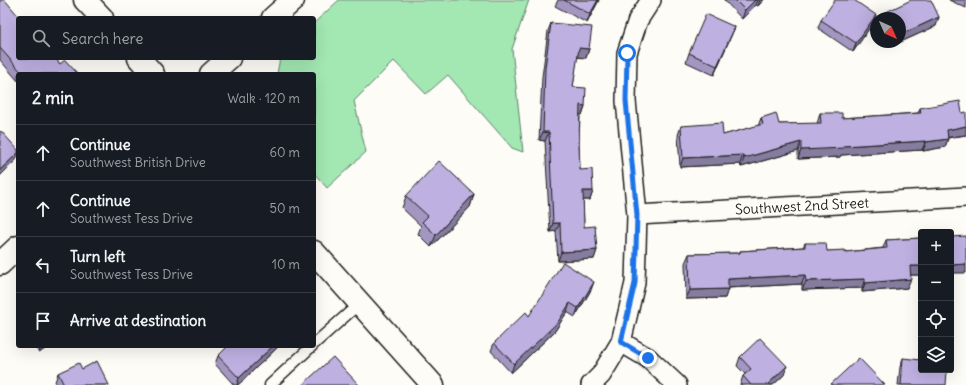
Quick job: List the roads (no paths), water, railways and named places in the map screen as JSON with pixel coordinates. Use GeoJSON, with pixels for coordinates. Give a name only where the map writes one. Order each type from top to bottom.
{"type":"FeatureCollection","features":[{"type":"Feature","properties":{"kind":"main road"},"geometry":{"type":"LineString","coordinates":[[85,0],[100,16]]}},
{"type":"Feature","properties":{"kind":"main road"},"geometry":{"type":"LineString","coordinates":[[275,16],[293,0]]}},
{"type":"Feature","properties":{"kind":"main road"},"geometry":{"type":"LineString","coordinates":[[141,60],[152,72]]}},
{"type":"Feature","properties":{"kind":"main road"},"geometry":{"type":"LineString","coordinates":[[213,72],[227,60]]}},
{"type":"Feature","properties":{"kind":"main road"},"geometry":{"type":"LineString","coordinates":[[0,264],[16,249]]}},
{"type":"Feature","properties":{"kind":"main road"},"geometry":{"type":"LineString","coordinates":[[316,254],[433,385]]}},
{"type":"Feature","properties":{"kind":"street"},"geometry":{"type":"LineString","coordinates":[[591,385],[602,376],[621,342],[635,283],[637,215],[626,101],[627,53],[638,20],[651,0]]}},
{"type":"Feature","properties":{"kind":"street","name":"Southwest 2nd Street"},"geometry":{"type":"LineString","coordinates":[[637,215],[966,197]]}},
{"type":"Feature","properties":{"kind":"street"},"geometry":{"type":"LineString","coordinates":[[621,342],[648,358],[676,385]]}},
{"type":"Feature","properties":{"kind":"lane"},"geometry":{"type":"LineString","coordinates":[[316,342],[360,303]]}},
{"type":"Feature","properties":{"kind":"lane"},"geometry":{"type":"LineString","coordinates":[[270,385],[310,348]]}}]}
